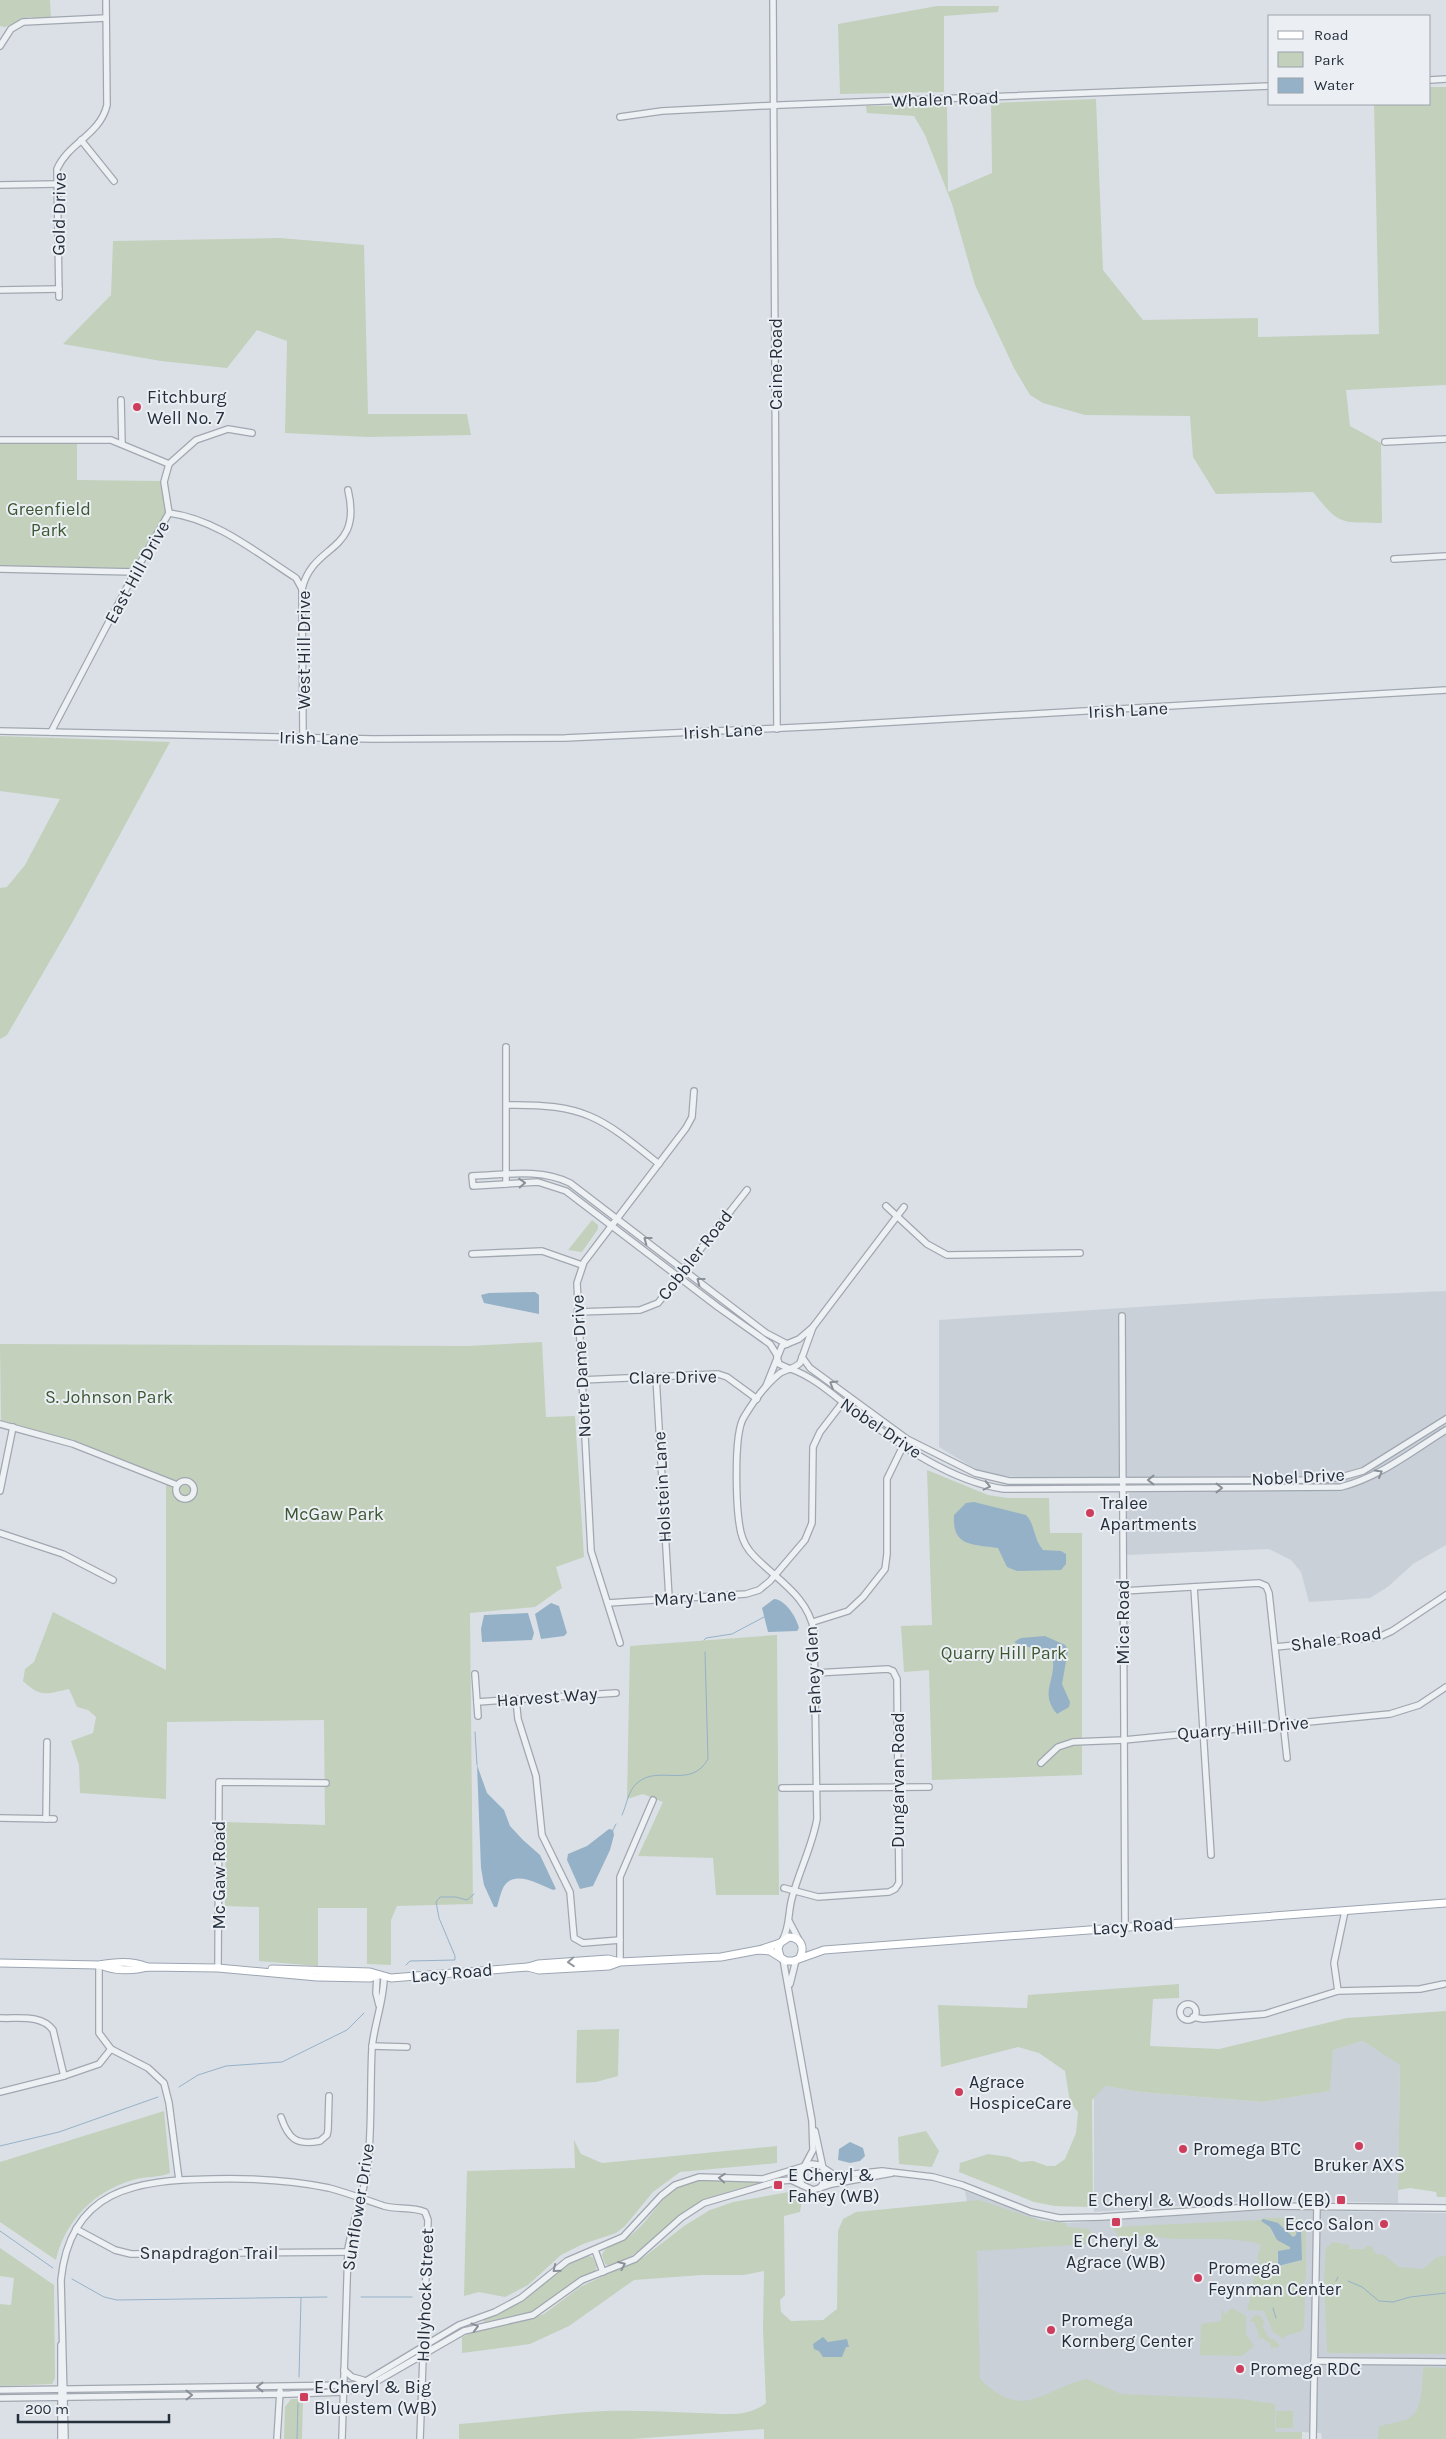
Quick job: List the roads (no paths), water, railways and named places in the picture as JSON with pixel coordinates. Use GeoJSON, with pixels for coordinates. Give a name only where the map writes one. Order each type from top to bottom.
{"type":"FeatureCollection","features":[{"type":"Feature","properties":{"kind":"main road","name":"Lacy Road"},"geometry":{"type":"LineString","coordinates":[[798,1958],[821,1950],[1446,1903]]}},
{"type":"Feature","properties":{"kind":"main road"},"geometry":{"type":"LineString","coordinates":[[793,1937],[800,1942],[803,1950],[798,1958],[789,1961],[782,1957],[778,1949],[781,1941],[793,1937]]}},
{"type":"Feature","properties":{"kind":"main road","name":"Lacy Road"},"geometry":{"type":"LineString","coordinates":[[0,1963],[100,1965],[107,1968],[139,1970],[147,1967],[370,1972],[380,1976],[406,1977],[608,1959],[620,1962],[721,1957],[758,1950],[781,1941]]}},
{"type":"Feature","properties":{"kind":"main road","name":"Lacy Road"},"geometry":{"type":"LineString","coordinates":[[800,1942],[821,1950]]}},
{"type":"Feature","properties":{"kind":"main road","name":"Lacy Road"},"geometry":{"type":"LineString","coordinates":[[758,1950],[770,1951],[782,1957]]}},
{"type":"Feature","properties":{"kind":"street","name":"Gold Drive"},"geometry":{"type":"LineString","coordinates":[[59,297],[56,184],[61,160],[103,120],[107,105],[106,0]]}},
{"type":"Feature","properties":{"kind":"street","name":"Caine Road"},"geometry":{"type":"LineString","coordinates":[[773,0],[777,729]]}},
{"type":"Feature","properties":{"kind":"street"},"geometry":{"type":"LineString","coordinates":[[0,46],[11,29],[23,22],[106,18]]}},
{"type":"Feature","properties":{"kind":"street"},"geometry":{"type":"LineString","coordinates":[[1431,80],[1446,79]]}},
{"type":"Feature","properties":{"kind":"street","name":"Whalen Road"},"geometry":{"type":"LineString","coordinates":[[620,117],[662,111],[1268,86]]}},
{"type":"Feature","properties":{"kind":"street"},"geometry":{"type":"LineString","coordinates":[[81,140],[114,181]]}},
{"type":"Feature","properties":{"kind":"street"},"geometry":{"type":"LineString","coordinates":[[0,185],[56,184]]}},
{"type":"Feature","properties":{"kind":"street"},"geometry":{"type":"LineString","coordinates":[[0,290],[59,289]]}},
{"type":"Feature","properties":{"kind":"street"},"geometry":{"type":"LineString","coordinates":[[121,400],[122,444]]}},
{"type":"Feature","properties":{"kind":"street"},"geometry":{"type":"LineString","coordinates":[[0,440],[97,439],[122,444],[169,464],[196,440],[228,429],[252,433]]}},
{"type":"Feature","properties":{"kind":"street"},"geometry":{"type":"LineString","coordinates":[[1385,442],[1446,439]]}},
{"type":"Feature","properties":{"kind":"street","name":"East Hill Drive"},"geometry":{"type":"LineString","coordinates":[[52,732],[135,572],[169,512],[164,482],[169,464]]}},
{"type":"Feature","properties":{"kind":"street","name":"West Hill Drive"},"geometry":{"type":"LineString","coordinates":[[303,738],[302,589],[312,569],[349,530],[352,514],[348,490]]}},
{"type":"Feature","properties":{"kind":"street"},"geometry":{"type":"LineString","coordinates":[[169,512],[196,519],[218,529],[296,578],[302,589]]}},
{"type":"Feature","properties":{"kind":"street"},"geometry":{"type":"LineString","coordinates":[[1394,559],[1446,556]]}},
{"type":"Feature","properties":{"kind":"street"},"geometry":{"type":"LineString","coordinates":[[0,569],[135,572]]}},
{"type":"Feature","properties":{"kind":"street","name":"Irish Lane"},"geometry":{"type":"LineString","coordinates":[[0,731],[303,738],[508,739],[777,729],[1446,690]]}},
{"type":"Feature","properties":{"kind":"street"},"geometry":{"type":"LineString","coordinates":[[506,1047],[506,1184]]}},
{"type":"Feature","properties":{"kind":"street","name":"Notre Dame Drive"},"geometry":{"type":"LineString","coordinates":[[620,1643],[592,1551],[577,1312],[577,1283],[582,1265],[690,1123],[694,1091]]}},
{"type":"Feature","properties":{"kind":"street"},"geometry":{"type":"LineString","coordinates":[[506,1104],[542,1104],[587,1113],[619,1131],[659,1164]]}},
{"type":"Feature","properties":{"kind":"street","name":"Nobel Drive"},"geometry":{"type":"LineString","coordinates":[[1446,1419],[1375,1464],[1345,1476],[1322,1480],[1004,1480],[975,1473],[907,1439],[810,1368],[799,1348],[766,1333],[570,1183],[551,1175],[506,1174],[472,1176],[473,1186],[538,1182],[559,1187],[566,1191],[679,1278],[770,1344],[779,1364],[813,1379],[902,1446],[961,1477],[985,1486],[1004,1489],[1341,1487],[1359,1482],[1381,1472],[1446,1430]]}},
{"type":"Feature","properties":{"kind":"street"},"geometry":{"type":"LineString","coordinates":[[566,1191],[570,1183]]}},
{"type":"Feature","properties":{"kind":"street","name":"Cobbler Road"},"geometry":{"type":"LineString","coordinates":[[577,1312],[646,1309],[661,1301],[747,1190]]}},
{"type":"Feature","properties":{"kind":"street"},"geometry":{"type":"LineString","coordinates":[[886,1206],[927,1244],[946,1255],[1080,1253]]}},
{"type":"Feature","properties":{"kind":"street"},"geometry":{"type":"LineString","coordinates":[[813,1327],[904,1207]]}},
{"type":"Feature","properties":{"kind":"street"},"geometry":{"type":"LineString","coordinates":[[472,1254],[542,1251],[582,1265]]}},
{"type":"Feature","properties":{"kind":"street"},"geometry":{"type":"LineString","coordinates":[[718,1307],[724,1300]]}},
{"type":"Feature","properties":{"kind":"street","name":"Mica Road"},"geometry":{"type":"LineString","coordinates":[[1122,1316],[1125,1927]]}},
{"type":"Feature","properties":{"kind":"street","name":"Fahey Glen"},"geometry":{"type":"LineString","coordinates":[[764,1390],[782,1346],[799,1339],[813,1327]]}},
{"type":"Feature","properties":{"kind":"street","name":"Fahey Glen"},"geometry":{"type":"LineString","coordinates":[[781,1941],[789,1921],[794,1890],[814,1833],[817,1788],[813,1622],[796,1594],[750,1552],[741,1534],[736,1447],[740,1422],[764,1390],[780,1373],[800,1364],[813,1327]]}},
{"type":"Feature","properties":{"kind":"street","name":"Clare Drive"},"geometry":{"type":"LineString","coordinates":[[581,1380],[710,1373],[722,1375],[757,1399]]}},
{"type":"Feature","properties":{"kind":"street","name":"Holstein Lane"},"geometry":{"type":"LineString","coordinates":[[656,1377],[669,1598]]}},
{"type":"Feature","properties":{"kind":"street","name":"Mary Lane"},"geometry":{"type":"LineString","coordinates":[[608,1603],[746,1594],[763,1587],[805,1540],[810,1528],[813,1447],[820,1432],[843,1402]]}},
{"type":"Feature","properties":{"kind":"street"},"geometry":{"type":"LineString","coordinates":[[0,1424],[82,1447],[177,1485]]}},
{"type":"Feature","properties":{"kind":"street"},"geometry":{"type":"LineString","coordinates":[[0,1492],[13,1427]]}},
{"type":"Feature","properties":{"kind":"street"},"geometry":{"type":"LineString","coordinates":[[813,1622],[848,1611],[863,1597],[884,1569],[887,1554],[887,1479],[907,1439]]}},
{"type":"Feature","properties":{"kind":"street"},"geometry":{"type":"LineString","coordinates":[[1004,1480],[1004,1489]]}},
{"type":"Feature","properties":{"kind":"street"},"geometry":{"type":"LineString","coordinates":[[1195,1480],[1195,1488]]}},
{"type":"Feature","properties":{"kind":"street"},"geometry":{"type":"LineString","coordinates":[[0,1533],[55,1551],[113,1580]]}},
{"type":"Feature","properties":{"kind":"street"},"geometry":{"type":"LineString","coordinates":[[1123,1591],[1259,1583],[1266,1586],[1269,1593],[1287,1758]]}},
{"type":"Feature","properties":{"kind":"street"},"geometry":{"type":"LineString","coordinates":[[1194,1587],[1212,1855]]}},
{"type":"Feature","properties":{"kind":"street","name":"Shale Road"},"geometry":{"type":"LineString","coordinates":[[1275,1647],[1379,1636],[1392,1631],[1446,1595]]}},
{"type":"Feature","properties":{"kind":"street","name":"Dungarvan Road"},"geometry":{"type":"LineString","coordinates":[[794,1890],[818,1897],[889,1892],[895,1889],[899,1883],[897,1679],[893,1671],[878,1669],[815,1673]]}},
{"type":"Feature","properties":{"kind":"street","name":"Harvest Way"},"geometry":{"type":"LineString","coordinates":[[475,1674],[478,1716]]}},
{"type":"Feature","properties":{"kind":"street","name":"Quarry Hill Drive"},"geometry":{"type":"LineString","coordinates":[[1041,1763],[1058,1746],[1073,1742],[1124,1740],[1406,1711],[1446,1688]]}},
{"type":"Feature","properties":{"kind":"street","name":"Harvest Way"},"geometry":{"type":"LineString","coordinates":[[477,1702],[616,1693]]}},
{"type":"Feature","properties":{"kind":"street"},"geometry":{"type":"LineString","coordinates":[[516,1699],[518,1719],[536,1776],[542,1835],[570,1892],[574,1938],[583,1944],[620,1940]]}},
{"type":"Feature","properties":{"kind":"street"},"geometry":{"type":"LineString","coordinates":[[46,1819],[47,1742]]}},
{"type":"Feature","properties":{"kind":"street","name":"Mc Gaw Road"},"geometry":{"type":"LineString","coordinates":[[218,1968],[218,1782],[326,1783]]}},
{"type":"Feature","properties":{"kind":"street"},"geometry":{"type":"LineString","coordinates":[[782,1788],[929,1786]]}},
{"type":"Feature","properties":{"kind":"street"},"geometry":{"type":"LineString","coordinates":[[620,1962],[620,1877],[653,1800]]}},
{"type":"Feature","properties":{"kind":"street"},"geometry":{"type":"LineString","coordinates":[[0,1818],[54,1819]]}},
{"type":"Feature","properties":{"kind":"street"},"geometry":{"type":"LineString","coordinates":[[784,1888],[794,1890]]}},
{"type":"Feature","properties":{"kind":"street"},"geometry":{"type":"LineString","coordinates":[[1338,1991],[1334,1963],[1345,1911]]}},
{"type":"Feature","properties":{"kind":"street"},"geometry":{"type":"LineString","coordinates":[[789,1921],[800,1942]]}},
{"type":"Feature","properties":{"kind":"street"},"geometry":{"type":"LineString","coordinates":[[782,1957],[790,1986],[812,2121],[826,2179],[818,2189]]}},
{"type":"Feature","properties":{"kind":"street"},"geometry":{"type":"LineString","coordinates":[[790,1986],[798,1958]]}},
{"type":"Feature","properties":{"kind":"street"},"geometry":{"type":"LineString","coordinates":[[100,1965],[98,2027],[101,2038],[111,2048],[148,2068],[164,2084],[170,2102],[179,2180]]}},
{"type":"Feature","properties":{"kind":"street","name":"Sunflower Drive"},"geometry":{"type":"LineString","coordinates":[[342,2439],[348,2252],[368,2161],[372,2046],[379,2006],[376,1993],[380,1976]]}},
{"type":"Feature","properties":{"kind":"street"},"geometry":{"type":"LineString","coordinates":[[1193,2017],[1203,2019],[1265,2014],[1338,1991],[1420,1989],[1444,1984]]}},
{"type":"Feature","properties":{"kind":"street"},"geometry":{"type":"LineString","coordinates":[[0,2018],[42,2019],[48,2024],[53,2030],[64,2076]]}},
{"type":"Feature","properties":{"kind":"street"},"geometry":{"type":"LineString","coordinates":[[372,2046],[407,2048]]}},
{"type":"Feature","properties":{"kind":"street"},"geometry":{"type":"LineString","coordinates":[[0,2092],[64,2076],[99,2064],[111,2048]]}},
{"type":"Feature","properties":{"kind":"street"},"geometry":{"type":"LineString","coordinates":[[281,2117],[287,2133],[294,2140],[320,2142],[328,2130],[329,2096]]}},
{"type":"Feature","properties":{"kind":"street"},"geometry":{"type":"LineString","coordinates":[[804,2188],[799,2178],[813,2150],[812,2121]]}},
{"type":"Feature","properties":{"kind":"street"},"geometry":{"type":"LineString","coordinates":[[0,2398],[62,2393],[280,2387],[343,2389],[366,2381],[458,2325],[508,2305],[533,2289],[567,2261],[623,2237],[667,2190],[684,2181],[706,2177],[756,2179],[815,2164],[836,2176],[882,2171],[918,2174],[943,2179],[1031,2212],[1059,2218],[1102,2217],[1254,2206],[1446,2208]]}},
{"type":"Feature","properties":{"kind":"street"},"geometry":{"type":"LineString","coordinates":[[0,2390],[62,2393],[280,2394],[343,2389],[372,2384],[464,2330],[533,2315],[573,2286],[634,2259],[681,2218],[713,2200],[787,2180],[799,2183],[804,2188],[813,2190],[832,2184],[893,2173]]}},
{"type":"Feature","properties":{"kind":"street"},"geometry":{"type":"LineString","coordinates":[[61,2439],[61,2280],[63,2258],[68,2243],[87,2214],[115,2193],[138,2185],[179,2180],[240,2179],[279,2181],[332,2189],[361,2199]]}},
{"type":"Feature","properties":{"kind":"street","name":"Hollyhock Street"},"geometry":{"type":"LineString","coordinates":[[361,2199],[389,2207],[417,2208],[425,2212],[428,2220],[420,2439]]}},
{"type":"Feature","properties":{"kind":"street"},"geometry":{"type":"LineString","coordinates":[[1313,2439],[1317,2206]]}},
{"type":"Feature","properties":{"kind":"street","name":"Snapdragon Trail"},"geometry":{"type":"LineString","coordinates":[[76,2229],[115,2250],[131,2254],[348,2252]]}},
{"type":"Feature","properties":{"kind":"street"},"geometry":{"type":"LineString","coordinates":[[595,2250],[603,2272]]}},
{"type":"Feature","properties":{"kind":"street"},"geometry":{"type":"LineString","coordinates":[[1314,2361],[1446,2362]]}},
{"type":"Feature","properties":{"kind":"street"},"geometry":{"type":"LineString","coordinates":[[344,2370],[352,2377],[366,2381]]}},
{"type":"Feature","properties":{"kind":"street"},"geometry":{"type":"LineString","coordinates":[[277,2439],[280,2387]]}},
{"type":"Feature","properties":{"kind":"street"},"geometry":{"type":"LineString","coordinates":[[62,2393],[65,2439]]}},
{"type":"Feature","properties":{"kind":"water"},"geometry":{"type":"Polygon","coordinates":[[[535,1292],[539,1295],[539,1314],[484,1303],[481,1295],[489,1293],[535,1292]]]}},
{"type":"Feature","properties":{"kind":"water"},"geometry":{"type":"Polygon","coordinates":[[[974,1502],[1026,1515],[1043,1550],[1061,1551],[1066,1554],[1066,1564],[1061,1570],[1017,1571],[1007,1567],[998,1548],[972,1544],[960,1538],[956,1533],[954,1515],[966,1503],[974,1502]]]}},
{"type":"Feature","properties":{"kind":"water"},"geometry":{"type":"Polygon","coordinates":[[[774,1599],[783,1602],[793,1614],[799,1628],[797,1631],[768,1632],[762,1608],[774,1599]]]}},
{"type":"Feature","properties":{"kind":"water"},"geometry":{"type":"Polygon","coordinates":[[[551,1603],[559,1606],[567,1633],[564,1636],[541,1639],[535,1614],[551,1603]]]}},
{"type":"Feature","properties":{"kind":"water"},"geometry":{"type":"Polygon","coordinates":[[[528,1613],[534,1633],[532,1640],[482,1642],[481,1629],[484,1615],[528,1613]]]}},
{"type":"Feature","properties":{"kind":"water"},"geometry":{"type":"Polygon","coordinates":[[[1045,1636],[1065,1645],[1068,1650],[1062,1684],[1070,1702],[1069,1707],[1057,1714],[1049,1699],[1053,1672],[1052,1655],[1014,1642],[1021,1638],[1045,1636]]]}},
{"type":"Feature","properties":{"kind":"water"},"geometry":{"type":"Polygon","coordinates":[[[477,1765],[487,1793],[504,1810],[510,1826],[540,1855],[556,1889],[553,1890],[527,1880],[513,1879],[507,1882],[500,1895],[497,1907],[494,1907],[484,1885],[481,1868],[477,1765]]]}},
{"type":"Feature","properties":{"kind":"water"},"geometry":{"type":"Polygon","coordinates":[[[609,1829],[613,1830],[614,1835],[610,1850],[593,1886],[580,1889],[567,1860],[568,1854],[587,1846],[609,1829]]]}},
{"type":"Feature","properties":{"kind":"water"},"geometry":{"type":"Polygon","coordinates":[[[850,2142],[863,2148],[865,2156],[860,2161],[850,2163],[838,2160],[839,2149],[850,2142]]]}},
{"type":"Feature","properties":{"kind":"water"},"geometry":{"type":"Polygon","coordinates":[[[1263,2219],[1278,2223],[1293,2237],[1296,2235],[1297,2229],[1301,2228],[1302,2260],[1278,2266],[1278,2251],[1290,2249],[1290,2247],[1277,2240],[1270,2227],[1261,2221],[1263,2219]]]}},
{"type":"Feature","properties":{"kind":"water"},"geometry":{"type":"Polygon","coordinates":[[[823,2337],[828,2342],[847,2339],[849,2347],[846,2347],[842,2357],[823,2357],[819,2351],[814,2349],[813,2344],[823,2337]]]}},
{"type":"Feature","properties":{"kind":"waterway"},"geometry":{"type":"LineString","coordinates":[[704,1640],[706,1638],[732,1634],[764,1617]]}},
{"type":"Feature","properties":{"kind":"waterway"},"geometry":{"type":"LineString","coordinates":[[622,1815],[630,1794],[637,1783],[645,1778],[655,1776],[693,1773],[701,1768],[708,1759],[705,1652]]}},
{"type":"Feature","properties":{"kind":"waterway"},"geometry":{"type":"LineString","coordinates":[[475,1732],[477,1765]]}},
{"type":"Feature","properties":{"kind":"waterway"},"geometry":{"type":"LineString","coordinates":[[613,1830],[616,1824]]}},
{"type":"Feature","properties":{"kind":"waterway"},"geometry":{"type":"LineString","coordinates":[[406,1965],[410,1961],[455,1960],[439,1918],[436,1902],[440,1897],[456,1897],[467,1900],[474,1894]]}},
{"type":"Feature","properties":{"kind":"waterway"},"geometry":{"type":"LineString","coordinates":[[179,2087],[198,2075],[226,2066],[282,2062],[347,2030],[364,2013]]}},
{"type":"Feature","properties":{"kind":"waterway"},"geometry":{"type":"LineString","coordinates":[[0,2146],[59,2132],[158,2097]]}},
{"type":"Feature","properties":{"kind":"waterway"},"geometry":{"type":"LineString","coordinates":[[0,2231],[53,2268]]}},
{"type":"Feature","properties":{"kind":"waterway"},"geometry":{"type":"LineString","coordinates":[[1336,2281],[1338,2277]]}},
{"type":"Feature","properties":{"kind":"waterway"},"geometry":{"type":"LineString","coordinates":[[72,2279],[104,2297],[117,2300],[327,2297]]}},
{"type":"Feature","properties":{"kind":"waterway"},"geometry":{"type":"LineString","coordinates":[[1348,2281],[1362,2287],[1379,2301],[1393,2302],[1410,2297],[1446,2293]]}},
{"type":"Feature","properties":{"kind":"waterway"},"geometry":{"type":"LineString","coordinates":[[361,2297],[412,2297]]}},
{"type":"Feature","properties":{"kind":"waterway"},"geometry":{"type":"LineString","coordinates":[[299,2377],[301,2298]]}},
{"type":"Feature","properties":{"kind":"waterway"},"geometry":{"type":"LineString","coordinates":[[1273,2308],[1276,2318]]}},
{"type":"Feature","properties":{"kind":"waterway"},"geometry":{"type":"LineString","coordinates":[[297,2439],[298,2403]]}},
{"type":"Feature","properties":{"kind":"place","name":"Fitchburg Well No. 7"},"geometry":{"type":"Point","coordinates":[137,407]}},
{"type":"Feature","properties":{"kind":"place","name":"Tralee Apartments"},"geometry":{"type":"Point","coordinates":[1090,1513]}},
{"type":"Feature","properties":{"kind":"place","name":"Agrace HospiceCare"},"geometry":{"type":"Point","coordinates":[959,2092]}},
{"type":"Feature","properties":{"kind":"place","name":"Bruker AXS"},"geometry":{"type":"Point","coordinates":[1359,2146]}},
{"type":"Feature","properties":{"kind":"place","name":"Promega BTC"},"geometry":{"type":"Point","coordinates":[1183,2149]}},
{"type":"Feature","properties":{"kind":"place","name":"E Cheryl & Fahey (WB)"},"geometry":{"type":"Point","coordinates":[778,2185]}},
{"type":"Feature","properties":{"kind":"place","name":"E Cheryl & Woods Hollow (EB)"},"geometry":{"type":"Point","coordinates":[1341,2200]}},
{"type":"Feature","properties":{"kind":"place","name":"E Cheryl & Agrace (WB)"},"geometry":{"type":"Point","coordinates":[1116,2222]}},
{"type":"Feature","properties":{"kind":"place","name":"Ecco Salon"},"geometry":{"type":"Point","coordinates":[1384,2224]}},
{"type":"Feature","properties":{"kind":"place","name":"Promega Feynman Center"},"geometry":{"type":"Point","coordinates":[1198,2278]}},
{"type":"Feature","properties":{"kind":"place","name":"Promega Kornberg Center"},"geometry":{"type":"Point","coordinates":[1051,2330]}},
{"type":"Feature","properties":{"kind":"place","name":"Promega RDC"},"geometry":{"type":"Point","coordinates":[1240,2369]}},
{"type":"Feature","properties":{"kind":"place","name":"E Cheryl & Big Bluestem (WB)"},"geometry":{"type":"Point","coordinates":[304,2397]}},
{"type":"Feature","properties":{"kind":"park label","name":"Greenfield Park"},"geometry":{"type":"Point","coordinates":[49,519]}},
{"type":"Feature","properties":{"kind":"park label","name":"S. Johnson Park"},"geometry":{"type":"Point","coordinates":[109,1397]}},
{"type":"Feature","properties":{"kind":"park label","name":"McGaw Park"},"geometry":{"type":"Point","coordinates":[334,1514]}},
{"type":"Feature","properties":{"kind":"park label","name":"Quarry Hill Park"},"geometry":{"type":"Point","coordinates":[1004,1653]}}]}
